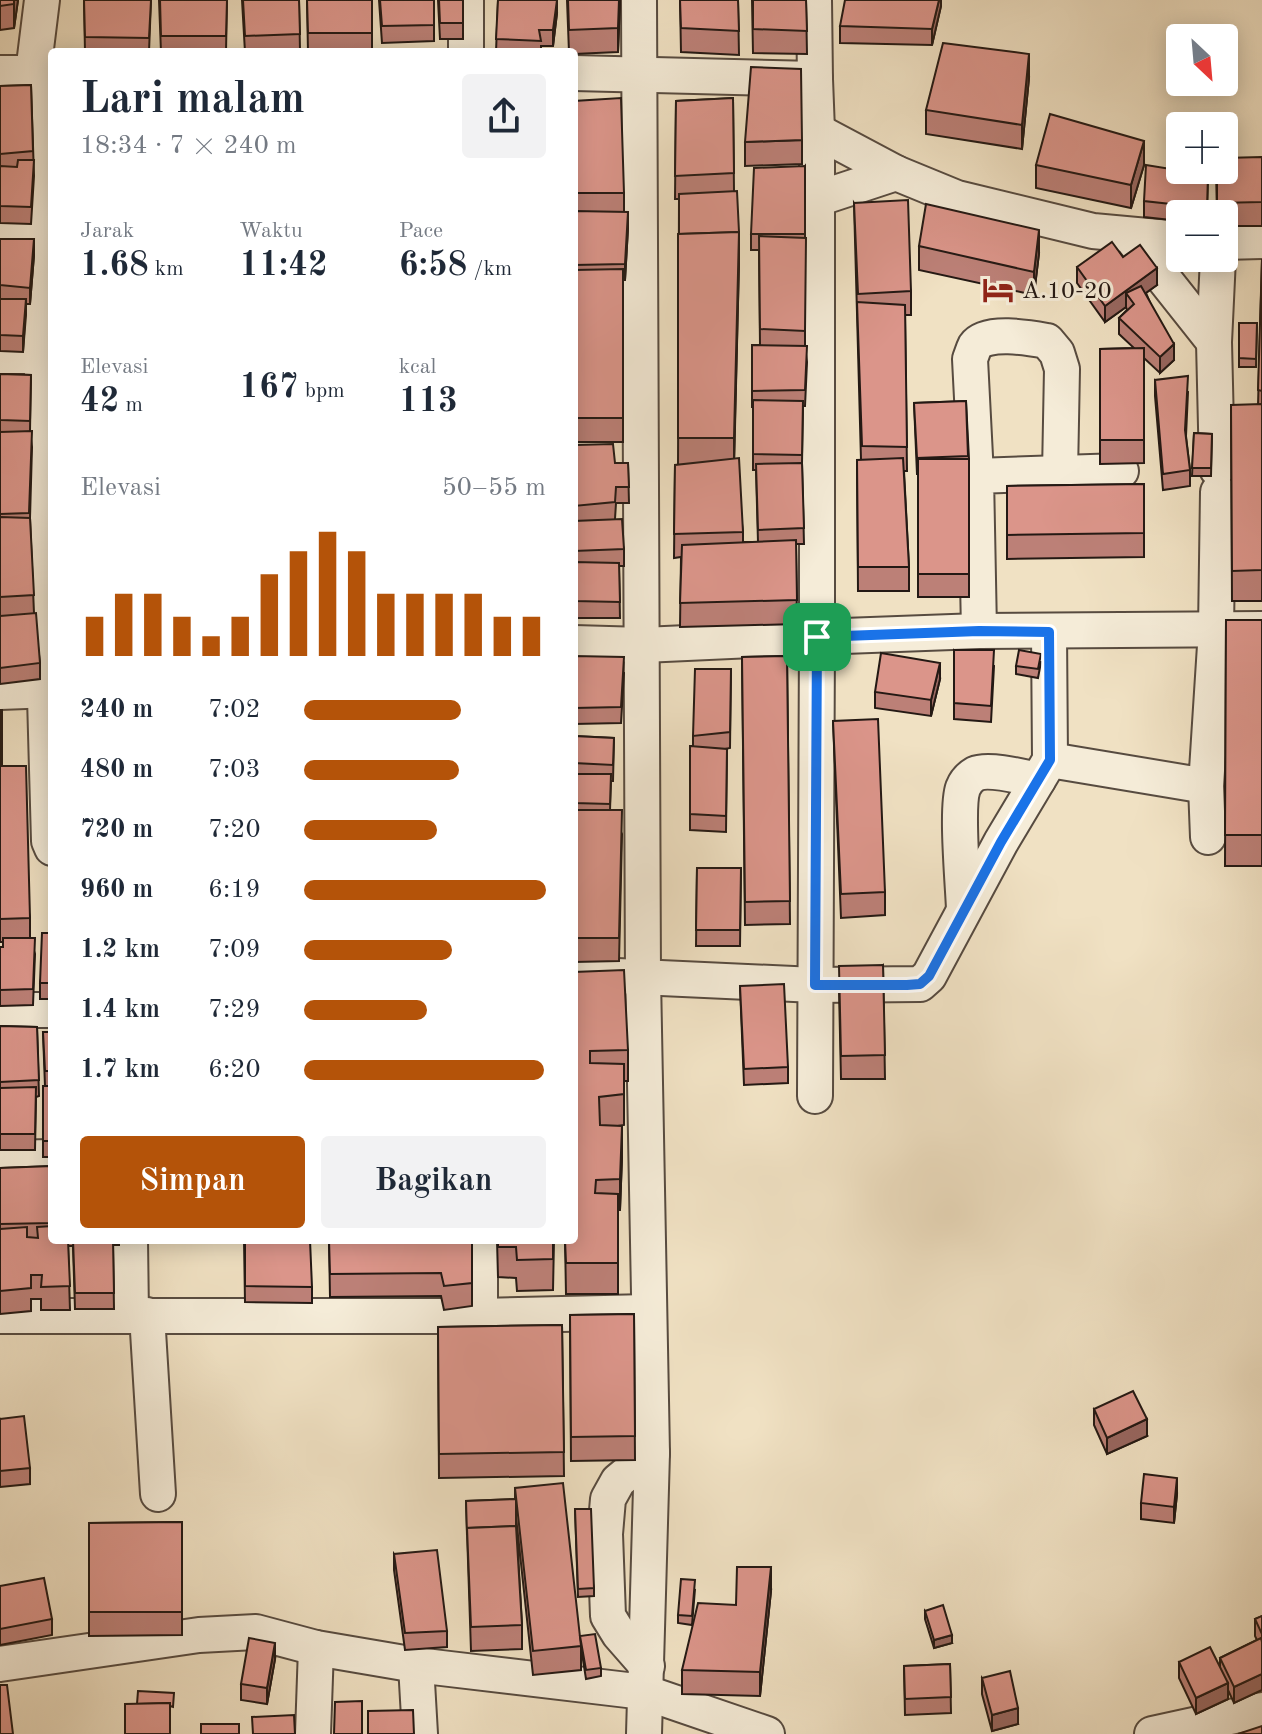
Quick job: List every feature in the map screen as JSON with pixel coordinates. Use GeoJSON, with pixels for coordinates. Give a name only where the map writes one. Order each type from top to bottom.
{"type":"FeatureCollection","features":[{"type":"Feature","properties":{"kind":"street"},"geometry":{"type":"LineString","coordinates":[[42,0],[28,73],[46,232],[39,368],[48,625]]}},
{"type":"Feature","properties":{"kind":"street"},"geometry":{"type":"LineString","coordinates":[[466,0],[466,48]]}},
{"type":"Feature","properties":{"kind":"street"},"geometry":{"type":"LineString","coordinates":[[639,0],[643,977],[652,1453],[644,1734]]}},
{"type":"Feature","properties":{"kind":"street"},"geometry":{"type":"LineString","coordinates":[[814,0],[817,131],[815,1096]]}},
{"type":"Feature","properties":{"kind":"street"},"geometry":{"type":"LineString","coordinates":[[578,73],[815,79]]}},
{"type":"Feature","properties":{"kind":"street"},"geometry":{"type":"LineString","coordinates":[[817,131],[896,173],[957,198],[1093,231],[1166,238]]}},
{"type":"Feature","properties":{"kind":"street"},"geometry":{"type":"LineString","coordinates":[[817,199],[896,173]]}},
{"type":"Feature","properties":{"kind":"street"},"geometry":{"type":"LineString","coordinates":[[0,232],[46,232]]}},
{"type":"Feature","properties":{"kind":"street"},"geometry":{"type":"LineString","coordinates":[[1129,234],[1214,342]]}},
{"type":"Feature","properties":{"kind":"street"},"geometry":{"type":"LineString","coordinates":[[1238,242],[1262,241]]}},
{"type":"Feature","properties":{"kind":"street"},"geometry":{"type":"LineString","coordinates":[[1208,837],[1206,786],[1216,630],[1218,480],[1214,342],[1217,272]]}},
{"type":"Feature","properties":{"kind":"street"},"geometry":{"type":"LineString","coordinates":[[979,631],[970,359],[975,346],[984,339],[1001,337],[1047,341],[1057,353],[1062,369],[1060,473]]}},
{"type":"Feature","properties":{"kind":"street"},"geometry":{"type":"LineString","coordinates":[[0,356],[39,368]]}},
{"type":"Feature","properties":{"kind":"street"},"geometry":{"type":"LineString","coordinates":[[976,476],[1121,471]]}},
{"type":"Feature","properties":{"kind":"street"},"geometry":{"type":"LineString","coordinates":[[578,643],[643,645],[979,631],[1262,629]]}},
{"type":"Feature","properties":{"kind":"street"},"geometry":{"type":"LineString","coordinates":[[578,974],[815,985],[920,984],[929,976],[1001,842],[1044,770],[1049,632]]}},
{"type":"Feature","properties":{"kind":"street"},"geometry":{"type":"LineString","coordinates":[[0,692],[48,690]]}},
{"type":"Feature","properties":{"kind":"street"},"geometry":{"type":"LineString","coordinates":[[964,914],[962,791],[975,774],[1044,770],[1206,786]]}},
{"type":"Feature","properties":{"kind":"street"},"geometry":{"type":"LineString","coordinates":[[0,1010],[48,1010]]}},
{"type":"Feature","properties":{"kind":"street"},"geometry":{"type":"LineString","coordinates":[[0,1158],[48,1157]]}},
{"type":"Feature","properties":{"kind":"street"},"geometry":{"type":"LineString","coordinates":[[130,1244],[158,1494]]}},
{"type":"Feature","properties":{"kind":"street"},"geometry":{"type":"LineString","coordinates":[[480,1244],[480,1316]]}},
{"type":"Feature","properties":{"kind":"street"},"geometry":{"type":"LineString","coordinates":[[0,1316],[480,1316],[648,1312]]}},
{"type":"Feature","properties":{"kind":"street"},"geometry":{"type":"LineString","coordinates":[[646,1679],[608,1616],[605,1534],[608,1499],[618,1481],[652,1453]]}},
{"type":"Feature","properties":{"kind":"street"},"geometry":{"type":"LineString","coordinates":[[0,1664],[238,1632],[270,1635],[316,1648],[416,1665],[646,1679],[767,1734]]}},
{"type":"Feature","properties":{"kind":"street"},"geometry":{"type":"LineString","coordinates":[[313,1734],[316,1648]]}},
{"type":"Feature","properties":{"kind":"street"},"geometry":{"type":"LineString","coordinates":[[416,1665],[420,1734]]}},
{"type":"Feature","properties":{"kind":"street"},"geometry":{"type":"LineString","coordinates":[[1152,1734],[1262,1710]]}},
{"type":"Feature","properties":{"kind":"building"},"geometry":{"type":"Polygon","coordinates":[[[0,0],[14,0],[14,4],[0,6],[0,0]]]}},
{"type":"Feature","properties":{"kind":"building"},"geometry":{"type":"Polygon","coordinates":[[[84,0],[151,0],[149,38],[85,37],[84,0]]]}},
{"type":"Feature","properties":{"kind":"building"},"geometry":{"type":"Polygon","coordinates":[[[160,0],[227,0],[226,36],[161,36],[160,0]]]}},
{"type":"Feature","properties":{"kind":"building"},"geometry":{"type":"Polygon","coordinates":[[[243,0],[299,0],[300,34],[245,36],[243,0]]]}},
{"type":"Feature","properties":{"kind":"building"},"geometry":{"type":"Polygon","coordinates":[[[307,0],[372,0],[372,33],[308,33],[307,0]]]}},
{"type":"Feature","properties":{"kind":"building"},"geometry":{"type":"Polygon","coordinates":[[[380,0],[434,0],[434,25],[382,26],[380,0]]]}},
{"type":"Feature","properties":{"kind":"building"},"geometry":{"type":"Polygon","coordinates":[[[439,0],[463,0],[463,23],[440,23],[439,0]]]}},
{"type":"Feature","properties":{"kind":"building"},"geometry":{"type":"Polygon","coordinates":[[[498,0],[557,0],[553,30],[539,30],[541,41],[496,39],[498,0]]]}},
{"type":"Feature","properties":{"kind":"building"},"geometry":{"type":"Polygon","coordinates":[[[568,0],[619,0],[618,28],[569,30],[568,0]]]}},
{"type":"Feature","properties":{"kind":"building"},"geometry":{"type":"Polygon","coordinates":[[[680,0],[738,0],[739,31],[681,28],[680,0]]]}},
{"type":"Feature","properties":{"kind":"building"},"geometry":{"type":"Polygon","coordinates":[[[753,0],[806,0],[807,31],[753,29],[753,0]]]}},
{"type":"Feature","properties":{"kind":"building"},"geometry":{"type":"Polygon","coordinates":[[[845,0],[939,0],[932,29],[840,26],[845,0]]]}},
{"type":"Feature","properties":{"kind":"building"},"geometry":{"type":"Polygon","coordinates":[[[943,43],[1029,54],[1022,125],[926,110],[943,43]]]}},
{"type":"Feature","properties":{"kind":"building"},"geometry":{"type":"Polygon","coordinates":[[[751,67],[801,69],[802,140],[745,142],[751,67]]]}},
{"type":"Feature","properties":{"kind":"building"},"geometry":{"type":"Polygon","coordinates":[[[31,85],[33,151],[0,154],[0,86],[31,85]]]}},
{"type":"Feature","properties":{"kind":"building"},"geometry":{"type":"Polygon","coordinates":[[[621,98],[624,193],[578,193],[578,101],[621,98]]]}},
{"type":"Feature","properties":{"kind":"building"},"geometry":{"type":"Polygon","coordinates":[[[733,98],[734,173],[675,176],[676,101],[733,98]]]}},
{"type":"Feature","properties":{"kind":"building"},"geometry":{"type":"Polygon","coordinates":[[[1050,114],[1144,141],[1131,185],[1036,165],[1050,114]]]}},
{"type":"Feature","properties":{"kind":"building"},"geometry":{"type":"Polygon","coordinates":[[[1262,157],[1262,202],[1217,200],[1217,184],[1238,184],[1238,158],[1262,157]]]}},
{"type":"Feature","properties":{"kind":"building"},"geometry":{"type":"Polygon","coordinates":[[[18,160],[34,160],[31,207],[0,206],[0,166],[17,167],[18,160]]]}},
{"type":"Feature","properties":{"kind":"building"},"geometry":{"type":"Polygon","coordinates":[[[1146,165],[1166,168],[1166,184],[1208,184],[1207,200],[1166,200],[1166,203],[1144,201],[1146,165]]]}},
{"type":"Feature","properties":{"kind":"building"},"geometry":{"type":"Polygon","coordinates":[[[805,166],[805,234],[751,234],[754,168],[805,166]]]}},
{"type":"Feature","properties":{"kind":"building"},"geometry":{"type":"Polygon","coordinates":[[[737,191],[739,232],[679,234],[679,194],[737,191]]]}},
{"type":"Feature","properties":{"kind":"building"},"geometry":{"type":"Polygon","coordinates":[[[908,200],[911,291],[858,294],[854,203],[908,200]]]}},
{"type":"Feature","properties":{"kind":"building"},"geometry":{"type":"Polygon","coordinates":[[[926,204],[1039,230],[1034,272],[919,246],[926,204]]]}},
{"type":"Feature","properties":{"kind":"building"},"geometry":{"type":"Polygon","coordinates":[[[578,211],[628,212],[625,264],[578,265],[578,211]]]}},
{"type":"Feature","properties":{"kind":"building"},"geometry":{"type":"Polygon","coordinates":[[[739,232],[734,438],[678,438],[678,234],[739,232]]]}},
{"type":"Feature","properties":{"kind":"building"},"geometry":{"type":"Polygon","coordinates":[[[759,236],[806,238],[805,331],[760,329],[759,236]]]}},
{"type":"Feature","properties":{"kind":"building"},"geometry":{"type":"Polygon","coordinates":[[[0,239],[34,239],[30,288],[0,285],[0,239]]]}},
{"type":"Feature","properties":{"kind":"building"},"geometry":{"type":"Polygon","coordinates":[[[1112,242],[1123,257],[1140,245],[1157,268],[1105,306],[1077,267],[1112,242]]]}},
{"type":"Feature","properties":{"kind":"building"},"geometry":{"type":"Polygon","coordinates":[[[1262,259],[1262,391],[1258,390],[1262,259]]]}},
{"type":"Feature","properties":{"kind":"building"},"geometry":{"type":"Polygon","coordinates":[[[623,269],[623,418],[578,418],[578,270],[623,269]]]}},
{"type":"Feature","properties":{"kind":"building"},"geometry":{"type":"Polygon","coordinates":[[[1141,286],[1174,344],[1160,357],[1119,318],[1134,304],[1126,293],[1141,286]]]}},
{"type":"Feature","properties":{"kind":"building"},"geometry":{"type":"Polygon","coordinates":[[[0,299],[26,299],[23,336],[0,335],[0,299]]]}},
{"type":"Feature","properties":{"kind":"building"},"geometry":{"type":"Polygon","coordinates":[[[857,302],[905,305],[907,447],[862,446],[857,302]]]}},
{"type":"Feature","properties":{"kind":"building"},"geometry":{"type":"Polygon","coordinates":[[[1239,323],[1257,323],[1256,359],[1239,358],[1239,323]]]}},
{"type":"Feature","properties":{"kind":"building"},"geometry":{"type":"Polygon","coordinates":[[[752,345],[807,346],[805,390],[752,391],[752,345]]]}},
{"type":"Feature","properties":{"kind":"building"},"geometry":{"type":"Polygon","coordinates":[[[1144,348],[1144,440],[1100,440],[1100,349],[1144,348]]]}},
{"type":"Feature","properties":{"kind":"building"},"geometry":{"type":"Polygon","coordinates":[[[0,374],[31,375],[30,421],[0,420],[0,374]]]}},
{"type":"Feature","properties":{"kind":"building"},"geometry":{"type":"Polygon","coordinates":[[[1188,376],[1185,430],[1190,470],[1163,474],[1155,380],[1188,376]]]}},
{"type":"Feature","properties":{"kind":"building"},"geometry":{"type":"Polygon","coordinates":[[[753,400],[803,401],[802,455],[753,454],[753,400]]]}},
{"type":"Feature","properties":{"kind":"building"},"geometry":{"type":"Polygon","coordinates":[[[966,401],[968,456],[917,458],[914,403],[966,401]]]}},
{"type":"Feature","properties":{"kind":"building"},"geometry":{"type":"Polygon","coordinates":[[[1262,404],[1262,570],[1232,571],[1231,405],[1262,404]]]}},
{"type":"Feature","properties":{"kind":"building"},"geometry":{"type":"Polygon","coordinates":[[[32,431],[29,513],[0,514],[0,432],[32,431]]]}},
{"type":"Feature","properties":{"kind":"building"},"geometry":{"type":"Polygon","coordinates":[[[1194,433],[1212,434],[1211,468],[1192,468],[1194,433]]]}},
{"type":"Feature","properties":{"kind":"building"},"geometry":{"type":"Polygon","coordinates":[[[613,444],[615,463],[628,463],[629,487],[616,487],[615,502],[578,506],[578,445],[613,444]]]}},
{"type":"Feature","properties":{"kind":"building"},"geometry":{"type":"Polygon","coordinates":[[[739,458],[743,532],[674,534],[675,465],[739,458]]]}},
{"type":"Feature","properties":{"kind":"building"},"geometry":{"type":"Polygon","coordinates":[[[903,458],[909,567],[858,567],[857,460],[903,458]]]}},
{"type":"Feature","properties":{"kind":"building"},"geometry":{"type":"Polygon","coordinates":[[[918,459],[969,459],[969,574],[918,574],[918,459]]]}},
{"type":"Feature","properties":{"kind":"building"},"geometry":{"type":"Polygon","coordinates":[[[802,463],[804,528],[758,530],[756,464],[802,463]]]}},
{"type":"Feature","properties":{"kind":"building"},"geometry":{"type":"Polygon","coordinates":[[[1144,484],[1144,533],[1007,535],[1007,486],[1144,484]]]}},
{"type":"Feature","properties":{"kind":"building"},"geometry":{"type":"Polygon","coordinates":[[[0,517],[30,518],[34,595],[0,597],[0,517]]]}},
{"type":"Feature","properties":{"kind":"building"},"geometry":{"type":"Polygon","coordinates":[[[622,519],[624,549],[578,551],[578,521],[622,519]]]}},
{"type":"Feature","properties":{"kind":"building"},"geometry":{"type":"Polygon","coordinates":[[[796,540],[797,600],[680,603],[682,545],[796,540]]]}},
{"type":"Feature","properties":{"kind":"building"},"geometry":{"type":"Polygon","coordinates":[[[578,562],[619,563],[620,602],[578,601],[578,562]]]}},
{"type":"Feature","properties":{"kind":"building"},"geometry":{"type":"Polygon","coordinates":[[[36,613],[40,663],[0,668],[0,616],[36,613]]]}},
{"type":"Feature","properties":{"kind":"building"},"geometry":{"type":"Polygon","coordinates":[[[1226,620],[1262,620],[1262,835],[1225,835],[1226,620]]]}},
{"type":"Feature","properties":{"kind":"building"},"geometry":{"type":"Polygon","coordinates":[[[954,650],[994,650],[991,706],[954,703],[954,650]]]}},
{"type":"Feature","properties":{"kind":"building"},"geometry":{"type":"Polygon","coordinates":[[[1019,650],[1041,654],[1038,669],[1016,666],[1019,650]]]}},
{"type":"Feature","properties":{"kind":"building"},"geometry":{"type":"Polygon","coordinates":[[[881,653],[940,663],[931,700],[875,692],[881,653]]]}},
{"type":"Feature","properties":{"kind":"building"},"geometry":{"type":"Polygon","coordinates":[[[578,656],[624,657],[621,707],[578,708],[578,656]]]}},
{"type":"Feature","properties":{"kind":"building"},"geometry":{"type":"Polygon","coordinates":[[[787,656],[790,901],[745,902],[742,657],[787,656]]]}},
{"type":"Feature","properties":{"kind":"building"},"geometry":{"type":"Polygon","coordinates":[[[695,669],[731,669],[730,732],[693,736],[695,669]]]}},
{"type":"Feature","properties":{"kind":"building"},"geometry":{"type":"Polygon","coordinates":[[[2,710],[2,749],[0,749],[2,710]]]}},
{"type":"Feature","properties":{"kind":"building"},"geometry":{"type":"Polygon","coordinates":[[[878,719],[885,892],[841,894],[833,721],[878,719]]]}},
{"type":"Feature","properties":{"kind":"building"},"geometry":{"type":"Polygon","coordinates":[[[578,736],[614,738],[613,765],[578,763],[578,736]]]}},
{"type":"Feature","properties":{"kind":"building"},"geometry":{"type":"Polygon","coordinates":[[[690,746],[727,749],[726,816],[690,814],[690,746]]]}},
{"type":"Feature","properties":{"kind":"building"},"geometry":{"type":"Polygon","coordinates":[[[0,766],[26,766],[30,918],[0,919],[0,766]]]}},
{"type":"Feature","properties":{"kind":"building"},"geometry":{"type":"Polygon","coordinates":[[[578,774],[611,774],[610,804],[578,803],[578,774]]]}},
{"type":"Feature","properties":{"kind":"building"},"geometry":{"type":"Polygon","coordinates":[[[578,810],[622,810],[619,938],[578,938],[578,810]]]}},
{"type":"Feature","properties":{"kind":"building"},"geometry":{"type":"Polygon","coordinates":[[[697,868],[741,868],[740,930],[696,930],[697,868]]]}},
{"type":"Feature","properties":{"kind":"building"},"geometry":{"type":"Polygon","coordinates":[[[42,933],[48,933],[48,983],[40,983],[42,933]]]}},
{"type":"Feature","properties":{"kind":"building"},"geometry":{"type":"Polygon","coordinates":[[[3,938],[35,938],[33,989],[0,990],[0,947],[3,947],[3,938]]]}},
{"type":"Feature","properties":{"kind":"building"},"geometry":{"type":"Polygon","coordinates":[[[883,965],[885,1055],[841,1056],[839,966],[883,965]]]}},
{"type":"Feature","properties":{"kind":"building"},"geometry":{"type":"Polygon","coordinates":[[[624,970],[628,1050],[590,1051],[590,1063],[624,1064],[624,1094],[599,1097],[600,1125],[622,1126],[620,1179],[596,1180],[595,1193],[618,1194],[618,1263],[566,1263],[565,1244],[578,1244],[578,972],[624,970]]]}},
{"type":"Feature","properties":{"kind":"building"},"geometry":{"type":"Polygon","coordinates":[[[784,984],[788,1067],[744,1069],[740,986],[784,984]]]}},
{"type":"Feature","properties":{"kind":"building"},"geometry":{"type":"Polygon","coordinates":[[[0,1026],[37,1027],[39,1080],[0,1082],[0,1026]]]}},
{"type":"Feature","properties":{"kind":"building"},"geometry":{"type":"Polygon","coordinates":[[[43,1032],[48,1032],[48,1071],[45,1071],[43,1032]]]}},
{"type":"Feature","properties":{"kind":"building"},"geometry":{"type":"Polygon","coordinates":[[[43,1086],[48,1086],[48,1141],[43,1141],[43,1086]]]}},
{"type":"Feature","properties":{"kind":"building"},"geometry":{"type":"Polygon","coordinates":[[[36,1087],[35,1134],[0,1134],[0,1088],[36,1087]]]}},
{"type":"Feature","properties":{"kind":"building"},"geometry":{"type":"Polygon","coordinates":[[[48,1166],[48,1223],[0,1224],[0,1168],[48,1166]]]}},
{"type":"Feature","properties":{"kind":"building"},"geometry":{"type":"Polygon","coordinates":[[[48,1226],[48,1244],[68,1244],[70,1286],[41,1287],[42,1275],[31,1275],[31,1288],[0,1291],[0,1229],[27,1227],[27,1237],[38,1238],[37,1227],[48,1226]]]}},
{"type":"Feature","properties":{"kind":"building"},"geometry":{"type":"Polygon","coordinates":[[[73,1244],[113,1244],[114,1293],[75,1293],[73,1244]]]}},
{"type":"Feature","properties":{"kind":"building"},"geometry":{"type":"Polygon","coordinates":[[[245,1244],[310,1244],[312,1287],[245,1286],[245,1244]]]}},
{"type":"Feature","properties":{"kind":"building"},"geometry":{"type":"Polygon","coordinates":[[[329,1244],[472,1244],[472,1283],[444,1286],[441,1273],[330,1274],[329,1244]]]}},
{"type":"Feature","properties":{"kind":"building"},"geometry":{"type":"Polygon","coordinates":[[[498,1244],[553,1244],[553,1259],[517,1260],[516,1247],[498,1247],[498,1244]]]}},
{"type":"Feature","properties":{"kind":"building"},"geometry":{"type":"Polygon","coordinates":[[[634,1314],[635,1436],[571,1437],[570,1315],[634,1314]]]}},
{"type":"Feature","properties":{"kind":"building"},"geometry":{"type":"Polygon","coordinates":[[[562,1325],[564,1452],[439,1454],[438,1327],[562,1325]]]}},
{"type":"Feature","properties":{"kind":"building"},"geometry":{"type":"Polygon","coordinates":[[[1133,1391],[1147,1419],[1107,1438],[1094,1409],[1133,1391]]]}},
{"type":"Feature","properties":{"kind":"building"},"geometry":{"type":"Polygon","coordinates":[[[24,1416],[30,1468],[0,1471],[0,1419],[24,1416]]]}},
{"type":"Feature","properties":{"kind":"building"},"geometry":{"type":"Polygon","coordinates":[[[1144,1474],[1177,1478],[1174,1507],[1141,1503],[1144,1474]]]}},
{"type":"Feature","properties":{"kind":"building"},"geometry":{"type":"Polygon","coordinates":[[[563,1483],[581,1646],[533,1651],[515,1488],[563,1483]]]}},
{"type":"Feature","properties":{"kind":"building"},"geometry":{"type":"Polygon","coordinates":[[[516,1499],[516,1526],[467,1528],[467,1535],[466,1501],[516,1499]]]}},
{"type":"Feature","properties":{"kind":"building"},"geometry":{"type":"Polygon","coordinates":[[[575,1509],[591,1509],[594,1588],[578,1589],[575,1509]]]}},
{"type":"Feature","properties":{"kind":"building"},"geometry":{"type":"Polygon","coordinates":[[[182,1522],[182,1612],[89,1612],[89,1523],[182,1522]]]}},
{"type":"Feature","properties":{"kind":"building"},"geometry":{"type":"Polygon","coordinates":[[[516,1526],[522,1625],[471,1627],[467,1528],[516,1526]]]}},
{"type":"Feature","properties":{"kind":"building"},"geometry":{"type":"Polygon","coordinates":[[[437,1550],[447,1631],[405,1633],[394,1554],[437,1550]]]}},
{"type":"Feature","properties":{"kind":"building"},"geometry":{"type":"Polygon","coordinates":[[[737,1567],[771,1567],[760,1672],[682,1670],[698,1603],[736,1605],[737,1567]]]}},
{"type":"Feature","properties":{"kind":"building"},"geometry":{"type":"Polygon","coordinates":[[[44,1578],[52,1619],[0,1629],[0,1586],[44,1578]]]}},
{"type":"Feature","properties":{"kind":"building"},"geometry":{"type":"Polygon","coordinates":[[[681,1579],[695,1580],[692,1616],[678,1615],[681,1579]]]}},
{"type":"Feature","properties":{"kind":"building"},"geometry":{"type":"Polygon","coordinates":[[[943,1605],[952,1635],[934,1640],[925,1611],[943,1605]]]}},
{"type":"Feature","properties":{"kind":"building"},"geometry":{"type":"Polygon","coordinates":[[[1262,1616],[1262,1634],[1255,1619],[1262,1616]]]}},
{"type":"Feature","properties":{"kind":"building"},"geometry":{"type":"Polygon","coordinates":[[[595,1634],[601,1668],[586,1670],[580,1636],[595,1634]]]}},
{"type":"Feature","properties":{"kind":"building"},"geometry":{"type":"Polygon","coordinates":[[[249,1638],[275,1643],[267,1688],[241,1684],[249,1638]]]}},
{"type":"Feature","properties":{"kind":"building"},"geometry":{"type":"Polygon","coordinates":[[[1261,1638],[1262,1674],[1234,1687],[1220,1658],[1261,1638]]]}},
{"type":"Feature","properties":{"kind":"building"},"geometry":{"type":"Polygon","coordinates":[[[1210,1647],[1228,1683],[1196,1698],[1179,1662],[1210,1647]]]}},
{"type":"Feature","properties":{"kind":"building"},"geometry":{"type":"Polygon","coordinates":[[[950,1664],[951,1697],[905,1699],[904,1666],[950,1664]]]}},
{"type":"Feature","properties":{"kind":"building"},"geometry":{"type":"Polygon","coordinates":[[[1010,1671],[1018,1708],[992,1715],[982,1678],[1010,1671]]]}},
{"type":"Feature","properties":{"kind":"building"},"geometry":{"type":"Polygon","coordinates":[[[0,1685],[7,1685],[13,1734],[0,1734],[0,1685]]]}},
{"type":"Feature","properties":{"kind":"building"},"geometry":{"type":"Polygon","coordinates":[[[138,1691],[174,1693],[173,1707],[170,1703],[137,1704],[138,1691]]]}},
{"type":"Feature","properties":{"kind":"building"},"geometry":{"type":"Polygon","coordinates":[[[362,1701],[362,1734],[334,1734],[335,1702],[362,1701]]]}},
{"type":"Feature","properties":{"kind":"building"},"geometry":{"type":"Polygon","coordinates":[[[170,1703],[170,1734],[125,1734],[125,1704],[170,1703]]]}},
{"type":"Feature","properties":{"kind":"building"},"geometry":{"type":"Polygon","coordinates":[[[413,1710],[414,1734],[368,1734],[368,1711],[413,1710]]]}},
{"type":"Feature","properties":{"kind":"building"},"geometry":{"type":"Polygon","coordinates":[[[294,1715],[295,1734],[253,1734],[252,1717],[294,1715]]]}},
{"type":"Feature","properties":{"kind":"building"},"geometry":{"type":"Polygon","coordinates":[[[201,1724],[239,1724],[239,1734],[201,1734],[201,1724]]]}},
{"type":"Feature","properties":{"kind":"building"},"geometry":{"type":"Polygon","coordinates":[[[1262,1726],[1262,1734],[1238,1734],[1262,1726]]]}},
{"type":"Feature","properties":{"kind":"place","name":"A.10-20"},"geometry":{"type":"Point","coordinates":[998,290]}},
{"type":"Feature","properties":{"kind":"route"},"geometry":{"type":"LineString","coordinates":[[979,631],[1049,632],[1050,760],[1001,842],[929,976],[920,984],[815,985],[817,637],[979,631]]}}]}
